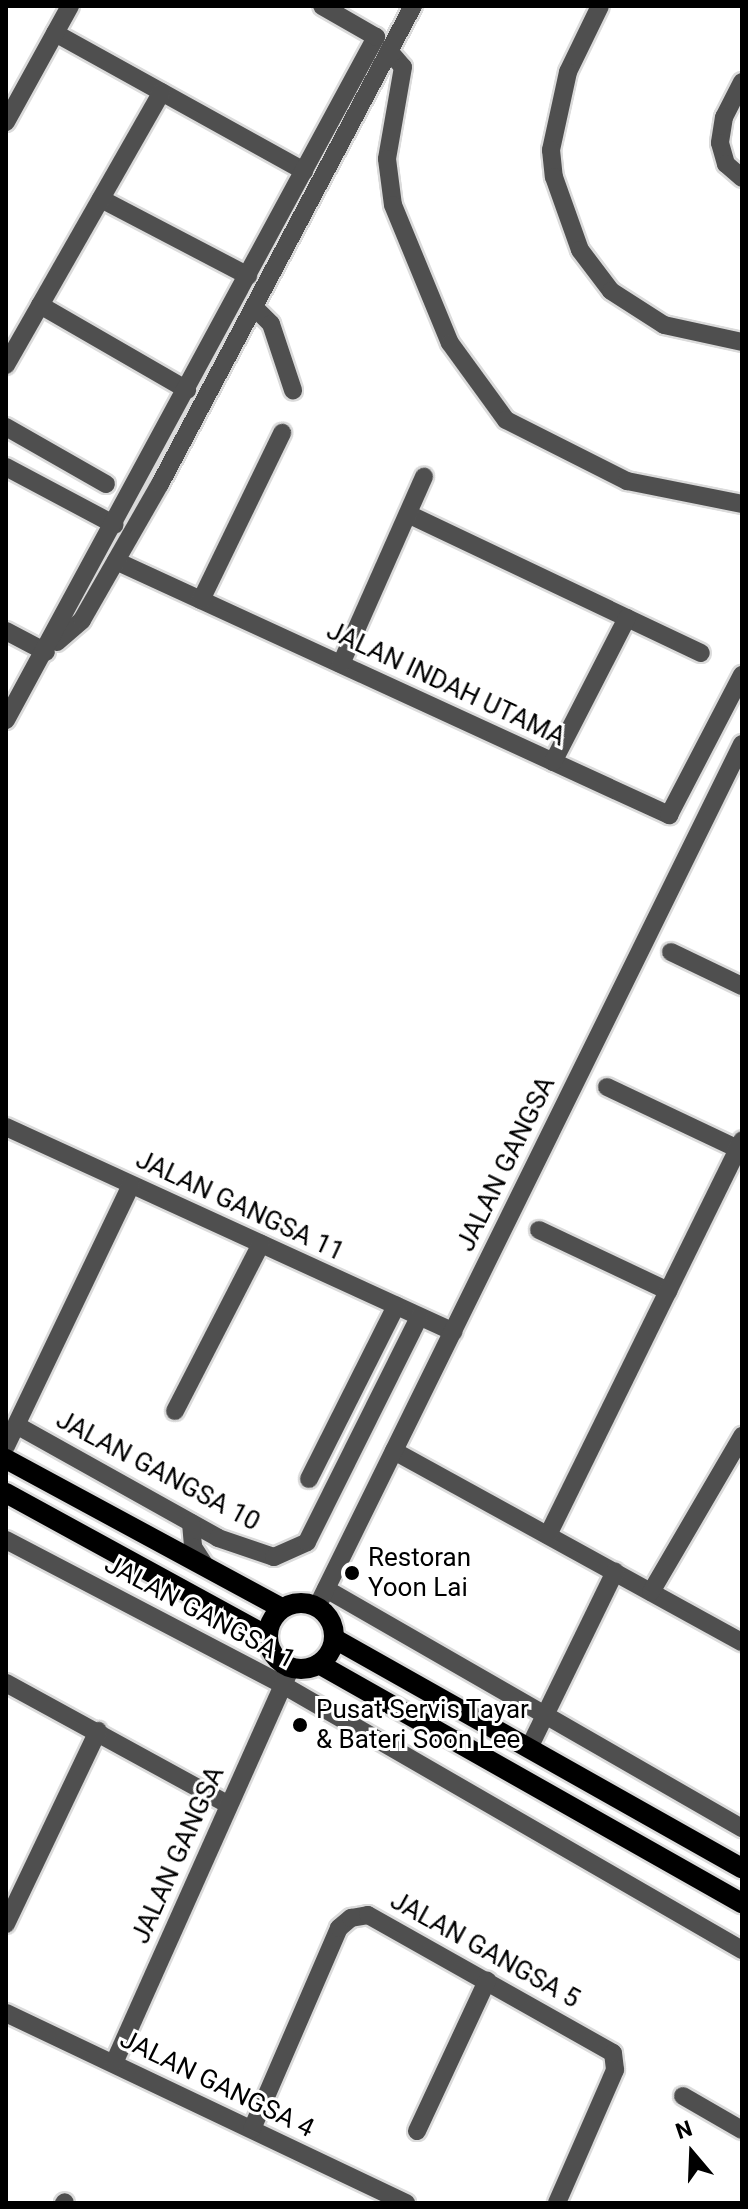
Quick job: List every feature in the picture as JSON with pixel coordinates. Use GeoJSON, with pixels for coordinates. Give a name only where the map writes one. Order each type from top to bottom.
{"type":"FeatureCollection","features":[{"type":"Feature","properties":{"kind":"main road"},"geometry":{"type":"LineString","coordinates":[[6,1459],[282,1608],[322,1598],[335,1639],[319,1664],[287,1676],[274,1656],[267,1636],[6,1493]]}},
{"type":"Feature","properties":{"kind":"main road"},"geometry":{"type":"LineString","coordinates":[[267,1636],[282,1608]]}},
{"type":"Feature","properties":{"kind":"main road"},"geometry":{"type":"LineString","coordinates":[[335,1639],[742,1868]]}},
{"type":"Feature","properties":{"kind":"main road"},"geometry":{"type":"LineString","coordinates":[[319,1664],[742,1903]]}},
{"type":"Feature","properties":{"kind":"street"},"geometry":{"type":"LineString","coordinates":[[6,122],[70,6]]}},
{"type":"Feature","properties":{"kind":"street"},"geometry":{"type":"LineString","coordinates":[[6,720],[115,525],[376,37],[322,6]]}},
{"type":"Feature","properties":{"kind":"street"},"geometry":{"type":"LineString","coordinates":[[46,652],[82,620],[116,561],[413,6]]}},
{"type":"Feature","properties":{"kind":"street"},"geometry":{"type":"LineString","coordinates":[[600,6],[568,72],[552,138],[554,177],[580,250],[611,291],[651,318],[742,342]]}},
{"type":"Feature","properties":{"kind":"street"},"geometry":{"type":"LineString","coordinates":[[55,33],[304,171]]}},
{"type":"Feature","properties":{"kind":"street"},"geometry":{"type":"LineString","coordinates":[[389,51],[403,67],[387,159],[393,205],[450,343],[506,420],[627,481],[742,504]]}},
{"type":"Feature","properties":{"kind":"street"},"geometry":{"type":"LineString","coordinates":[[742,82],[724,117],[720,143],[726,164],[742,178]]}},
{"type":"Feature","properties":{"kind":"street"},"geometry":{"type":"LineString","coordinates":[[6,365],[162,92]]}},
{"type":"Feature","properties":{"kind":"street"},"geometry":{"type":"LineString","coordinates":[[101,199],[248,276]]}},
{"type":"Feature","properties":{"kind":"street"},"geometry":{"type":"LineString","coordinates":[[40,305],[187,390]]}},
{"type":"Feature","properties":{"kind":"street"},"geometry":{"type":"LineString","coordinates":[[254,307],[271,324],[293,390]]}},
{"type":"Feature","properties":{"kind":"street"},"geometry":{"type":"LineString","coordinates":[[6,427],[106,484]]}},
{"type":"Feature","properties":{"kind":"street"},"geometry":{"type":"LineString","coordinates":[[201,600],[282,433]]}},
{"type":"Feature","properties":{"kind":"street"},"geometry":{"type":"LineString","coordinates":[[6,467],[115,525]]}},
{"type":"Feature","properties":{"kind":"street"},"geometry":{"type":"LineString","coordinates":[[341,664],[424,477]]}},
{"type":"Feature","properties":{"kind":"street"},"geometry":{"type":"LineString","coordinates":[[408,514],[701,653]]}},
{"type":"Feature","properties":{"kind":"street","name":"JALAN INDAH UTAMA"},"geometry":{"type":"LineString","coordinates":[[116,561],[669,815],[742,675]]}},
{"type":"Feature","properties":{"kind":"street"},"geometry":{"type":"LineString","coordinates":[[553,762],[627,618]]}},
{"type":"Feature","properties":{"kind":"street"},"geometry":{"type":"LineString","coordinates":[[6,631],[46,652]]}},
{"type":"Feature","properties":{"kind":"street","name":"JALAN GANGSA"},"geometry":{"type":"LineString","coordinates":[[322,1598],[742,744]]}},
{"type":"Feature","properties":{"kind":"street"},"geometry":{"type":"LineString","coordinates":[[671,952],[742,986]]}},
{"type":"Feature","properties":{"kind":"street"},"geometry":{"type":"LineString","coordinates":[[548,1535],[740,1145],[607,1087]]}},
{"type":"Feature","properties":{"kind":"street","name":"JALAN GANGSA 11"},"geometry":{"type":"LineString","coordinates":[[6,1127],[453,1332]]}},
{"type":"Feature","properties":{"kind":"street"},"geometry":{"type":"LineString","coordinates":[[6,1446],[131,1185]]}},
{"type":"Feature","properties":{"kind":"street"},"geometry":{"type":"LineString","coordinates":[[539,1230],[668,1291]]}},
{"type":"Feature","properties":{"kind":"street"},"geometry":{"type":"LineString","coordinates":[[175,1411],[261,1244]]}},
{"type":"Feature","properties":{"kind":"street"},"geometry":{"type":"LineString","coordinates":[[309,1479],[396,1306]]}},
{"type":"Feature","properties":{"kind":"street","name":"JALAN GANGSA 10"},"geometry":{"type":"LineString","coordinates":[[18,1426],[191,1523],[247,1551],[274,1557],[307,1542],[419,1317]]}},
{"type":"Feature","properties":{"kind":"street"},"geometry":{"type":"LineString","coordinates":[[651,1592],[737,1458],[742,1436]]}},
{"type":"Feature","properties":{"kind":"street"},"geometry":{"type":"LineString","coordinates":[[394,1451],[742,1642]]}},
{"type":"Feature","properties":{"kind":"street"},"geometry":{"type":"LineString","coordinates":[[191,1523],[193,1547],[206,1567]]}},
{"type":"Feature","properties":{"kind":"street","name":"JALAN GANGSA 1"},"geometry":{"type":"LineString","coordinates":[[6,1540],[287,1676],[742,1950]]}},
{"type":"Feature","properties":{"kind":"street"},"geometry":{"type":"LineString","coordinates":[[530,1746],[615,1572]]}},
{"type":"Feature","properties":{"kind":"street"},"geometry":{"type":"LineString","coordinates":[[322,1598],[545,1716],[742,1828]]}},
{"type":"Feature","properties":{"kind":"street","name":"JALAN GANGSA"},"geometry":{"type":"LineString","coordinates":[[114,2063],[287,1676]]}},
{"type":"Feature","properties":{"kind":"street"},"geometry":{"type":"LineString","coordinates":[[6,1683],[229,1805]]}},
{"type":"Feature","properties":{"kind":"street"},"geometry":{"type":"LineString","coordinates":[[6,1924],[98,1731]]}},
{"type":"Feature","properties":{"kind":"street","name":"JALAN GANGSA 5"},"geometry":{"type":"LineString","coordinates":[[252,2129],[344,1922],[368,1915],[609,2049],[615,2059],[557,2203]]}},
{"type":"Feature","properties":{"kind":"street"},"geometry":{"type":"LineString","coordinates":[[417,2131],[487,1981]]}},
{"type":"Feature","properties":{"kind":"street","name":"JALAN GANGSA 4"},"geometry":{"type":"LineString","coordinates":[[6,2013],[406,2203]]}},
{"type":"Feature","properties":{"kind":"street"},"geometry":{"type":"LineString","coordinates":[[683,2096],[742,2130]]}},
{"type":"Feature","properties":{"kind":"place","name":"Restoran Yoon Lai"},"geometry":{"type":"Point","coordinates":[352,1573]}},
{"type":"Feature","properties":{"kind":"place","name":"Pusat Servis Tayar & Bateri Soon Lee"},"geometry":{"type":"Point","coordinates":[300,1725]}}]}
